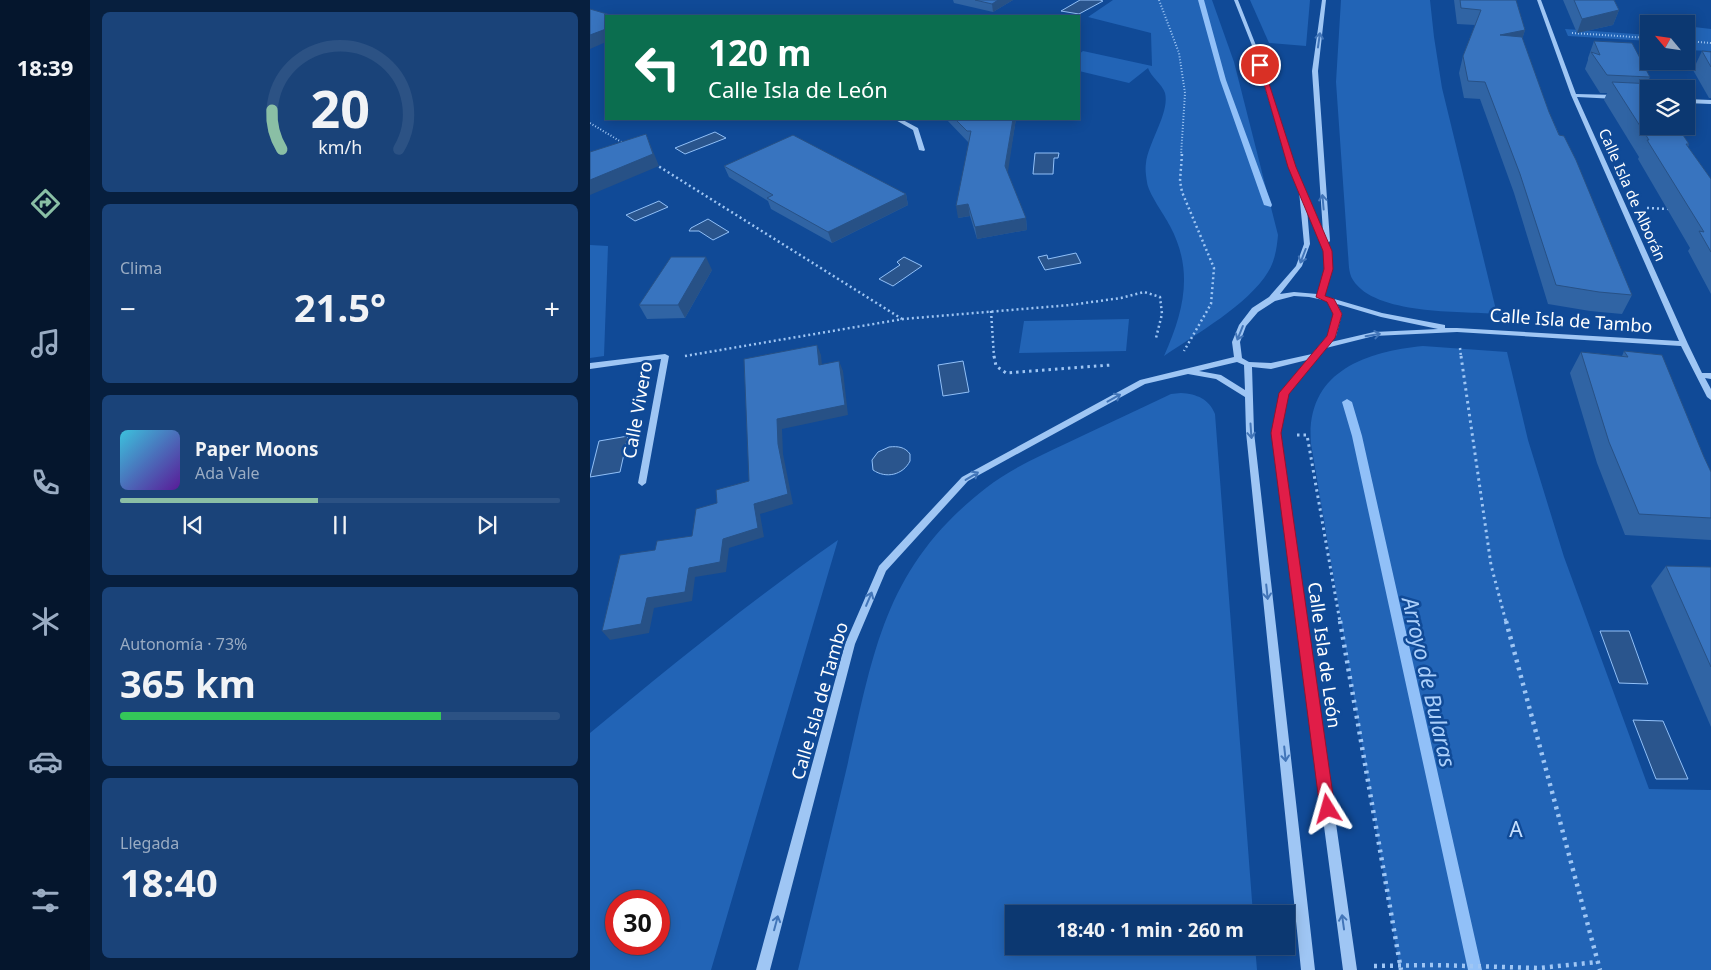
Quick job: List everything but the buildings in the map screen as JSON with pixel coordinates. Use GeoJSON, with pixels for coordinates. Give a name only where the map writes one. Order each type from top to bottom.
{"type":"FeatureCollection","features":[{"type":"Feature","properties":{"kind":"street"},"geometry":{"type":"LineString","coordinates":[[1236,0],[1255,48],[1302,191],[1328,251]]}},
{"type":"Feature","properties":{"kind":"street"},"geometry":{"type":"LineString","coordinates":[[1320,297],[1329,269],[1315,71],[1324,0]]}},
{"type":"Feature","properties":{"kind":"street","name":"Calle Isla de Alborán"},"geometry":{"type":"LineString","coordinates":[[1539,0],[1574,95],[1684,344],[1711,397]]}},
{"type":"Feature","properties":{"kind":"street"},"geometry":{"type":"LineString","coordinates":[[1574,95],[1621,97]]}},
{"type":"Feature","properties":{"kind":"street"},"geometry":{"type":"LineString","coordinates":[[1695,101],[1711,102]]}},
{"type":"Feature","properties":{"kind":"street"},"geometry":{"type":"LineString","coordinates":[[898,120],[916,129],[922,150]]}},
{"type":"Feature","properties":{"kind":"street"},"geometry":{"type":"LineString","coordinates":[[1272,299],[1299,266],[1307,244],[1302,191]]}},
{"type":"Feature","properties":{"kind":"street"},"geometry":{"type":"LineString","coordinates":[[1308,970],[1251,442],[1249,396],[1243,362],[1236,342],[1243,325],[1255,310],[1272,299],[1285,294],[1320,297],[1331,300]]}},
{"type":"Feature","properties":{"kind":"street","name":"Calle Isla de Tambo"},"geometry":{"type":"LineString","coordinates":[[1331,300],[1381,315],[1457,330]]}},
{"type":"Feature","properties":{"kind":"street","name":"Calle Isla de León"},"geometry":{"type":"LineString","coordinates":[[1331,300],[1338,314],[1332,336],[1326,346],[1315,356],[1284,393],[1276,433],[1350,968]]}},
{"type":"Feature","properties":{"kind":"street","name":"Calle Isla de Tambo"},"geometry":{"type":"LineString","coordinates":[[1326,346],[1374,334],[1457,330],[1684,344]]}},
{"type":"Feature","properties":{"kind":"street","name":"Calle Vivero"},"geometry":{"type":"LineString","coordinates":[[590,366],[665,356],[642,483]]}},
{"type":"Feature","properties":{"kind":"street","name":"Calle Isla de León"},"geometry":{"type":"LineString","coordinates":[[1243,362],[1271,366],[1315,356]]}},
{"type":"Feature","properties":{"kind":"street","name":"Calle Isla de Tambo"},"geometry":{"type":"LineString","coordinates":[[763,970],[850,644],[882,569],[966,478],[1143,382],[1186,371],[1243,362]]}},
{"type":"Feature","properties":{"kind":"street","name":"Calle Isla de Tambo"},"geometry":{"type":"LineString","coordinates":[[1186,371],[1218,377],[1249,396]]}},
{"type":"Feature","properties":{"kind":"street"},"geometry":{"type":"LineString","coordinates":[[1699,375],[1711,376]]}},
{"type":"Feature","properties":{"kind":"path"},"geometry":{"type":"LineString","coordinates":[[1551,32],[1640,37]]}},
{"type":"Feature","properties":{"kind":"path"},"geometry":{"type":"LineString","coordinates":[[1695,42],[1711,43]]}},
{"type":"Feature","properties":{"kind":"path"},"geometry":{"type":"LineString","coordinates":[[590,123],[623,144]]}},
{"type":"Feature","properties":{"kind":"path"},"geometry":{"type":"LineString","coordinates":[[648,159],[902,319]]}},
{"type":"Feature","properties":{"kind":"path"},"geometry":{"type":"LineString","coordinates":[[1623,206],[1672,209]]}},
{"type":"Feature","properties":{"kind":"path"},"geometry":{"type":"LineString","coordinates":[[664,359],[902,319],[1070,305],[1121,298],[1144,292],[1160,297],[1162,314],[1156,338]]}},
{"type":"Feature","properties":{"kind":"path"},"geometry":{"type":"LineString","coordinates":[[992,311],[992,345],[996,366],[1006,373],[1111,365]]}},
{"type":"Feature","properties":{"kind":"path"},"geometry":{"type":"LineString","coordinates":[[1457,330],[1491,565],[1600,970]]}},
{"type":"Feature","properties":{"kind":"path"},"geometry":{"type":"LineString","coordinates":[[1350,968],[1433,965],[1539,968],[1598,962]]}},
{"type":"Feature","properties":{"kind":"green space"},"geometry":{"type":"Polygon","coordinates":[[[1113,0],[1212,0],[1234,62],[1278,235],[1276,249],[1268,272],[1248,296],[1220,318],[1164,356],[1177,323],[1184,291],[1182,259],[1177,243],[1170,226],[1150,192],[1146,175],[1148,155],[1162,118],[1166,101],[1165,93],[1148,68],[1129,83],[1080,71],[1080,53],[1083,51],[1152,66],[1151,33],[1088,17],[1113,0]]]}},
{"type":"Feature","properties":{"kind":"green space"},"geometry":{"type":"Polygon","coordinates":[[[1250,0],[1310,0],[1306,46],[1269,43],[1250,0]]]}},
{"type":"Feature","properties":{"kind":"green space"},"geometry":{"type":"Polygon","coordinates":[[[1341,0],[1430,0],[1442,88],[1497,314],[1419,309],[1398,305],[1380,300],[1364,291],[1351,277],[1349,271],[1336,82],[1341,0]]]}},
{"type":"Feature","properties":{"kind":"green space"},"geometry":{"type":"Polygon","coordinates":[[[1695,27],[1711,29],[1711,51],[1695,50],[1695,27]]]}},
{"type":"Feature","properties":{"kind":"green space"},"geometry":{"type":"Polygon","coordinates":[[[1565,29],[1640,34],[1640,40],[1568,36],[1565,29]]]}},
{"type":"Feature","properties":{"kind":"green space"},"geometry":{"type":"Polygon","coordinates":[[[590,245],[608,246],[604,356],[590,358],[590,245]]]}},
{"type":"Feature","properties":{"kind":"green space"},"geometry":{"type":"Polygon","coordinates":[[[1129,319],[1126,351],[1019,353],[1024,321],[1129,319]]]}},
{"type":"Feature","properties":{"kind":"green space","name":"A"},"geometry":{"type":"Polygon","coordinates":[[[1423,346],[1507,352],[1528,440],[1564,557],[1649,789],[1711,790],[1711,970],[1400,970],[1311,444],[1312,420],[1318,400],[1328,383],[1342,371],[1360,361],[1379,354],[1423,346]]]}},
{"type":"Feature","properties":{"kind":"green space"},"geometry":{"type":"Polygon","coordinates":[[[1181,393],[1202,398],[1215,414],[1252,905],[1005,905],[1005,955],[1256,955],[1257,970],[798,970],[875,651],[888,615],[904,582],[925,549],[952,518],[986,488],[1014,469],[1171,394],[1181,393]]]}},
{"type":"Feature","properties":{"kind":"green space"},"geometry":{"type":"Polygon","coordinates":[[[838,540],[711,970],[590,970],[590,733],[774,586],[838,540]]]}},
{"type":"Feature","properties":{"kind":"shaded area"},"geometry":{"type":"Polygon","coordinates":[[[1080,0],[1103,1],[1079,14],[1061,11],[1080,0]]]}},
{"type":"Feature","properties":{"kind":"shaded area"},"geometry":{"type":"Polygon","coordinates":[[[715,132],[726,138],[685,154],[675,148],[715,132]]]}},
{"type":"Feature","properties":{"kind":"shaded area"},"geometry":{"type":"Polygon","coordinates":[[[1035,153],[1059,153],[1058,158],[1054,158],[1053,174],[1033,174],[1035,153]]]}},
{"type":"Feature","properties":{"kind":"shaded area"},"geometry":{"type":"Polygon","coordinates":[[[659,201],[668,207],[635,221],[626,215],[659,201]]]}},
{"type":"Feature","properties":{"kind":"shaded area"},"geometry":{"type":"Polygon","coordinates":[[[708,219],[729,232],[713,240],[699,231],[689,231],[708,219]]]}},
{"type":"Feature","properties":{"kind":"shaded area"},"geometry":{"type":"Polygon","coordinates":[[[1076,253],[1081,263],[1045,270],[1038,257],[1047,255],[1048,259],[1076,253]]]}},
{"type":"Feature","properties":{"kind":"shaded area"},"geometry":{"type":"Polygon","coordinates":[[[904,257],[922,266],[893,286],[879,279],[900,265],[897,262],[904,257]]]}},
{"type":"Feature","properties":{"kind":"shaded area"},"geometry":{"type":"Polygon","coordinates":[[[963,361],[969,392],[943,396],[938,365],[963,361]]]}},
{"type":"Feature","properties":{"kind":"shaded area"},"geometry":{"type":"Polygon","coordinates":[[[628,436],[620,472],[590,477],[599,441],[628,436]]]}},
{"type":"Feature","properties":{"kind":"shaded area"},"geometry":{"type":"Polygon","coordinates":[[[889,447],[906,450],[910,454],[910,461],[903,470],[894,474],[878,473],[873,470],[872,460],[878,452],[889,447]]]}},
{"type":"Feature","properties":{"kind":"shaded area"},"geometry":{"type":"Polygon","coordinates":[[[1600,631],[1629,631],[1648,684],[1619,683],[1600,631]]]}},
{"type":"Feature","properties":{"kind":"shaded area"},"geometry":{"type":"Polygon","coordinates":[[[1633,720],[1663,721],[1688,779],[1656,779],[1633,720]]]}},
{"type":"Feature","properties":{"kind":"waterway","name":"Arroyo de Bularas"},"geometry":{"type":"LineString","coordinates":[[1201,0],[1223,80],[1268,205]]}},
{"type":"Feature","properties":{"kind":"waterway","name":"Arroyo de Bularas"},"geometry":{"type":"LineString","coordinates":[[1347,402],[1357,436],[1475,970]]}},
{"type":"Feature","properties":{"kind":"route"},"geometry":{"type":"LineString","coordinates":[[1260,65],[1292,167],[1328,251],[1329,269],[1320,297],[1331,300],[1338,314],[1332,336],[1326,346],[1315,356],[1284,393],[1276,433],[1328,809]]}}]}
